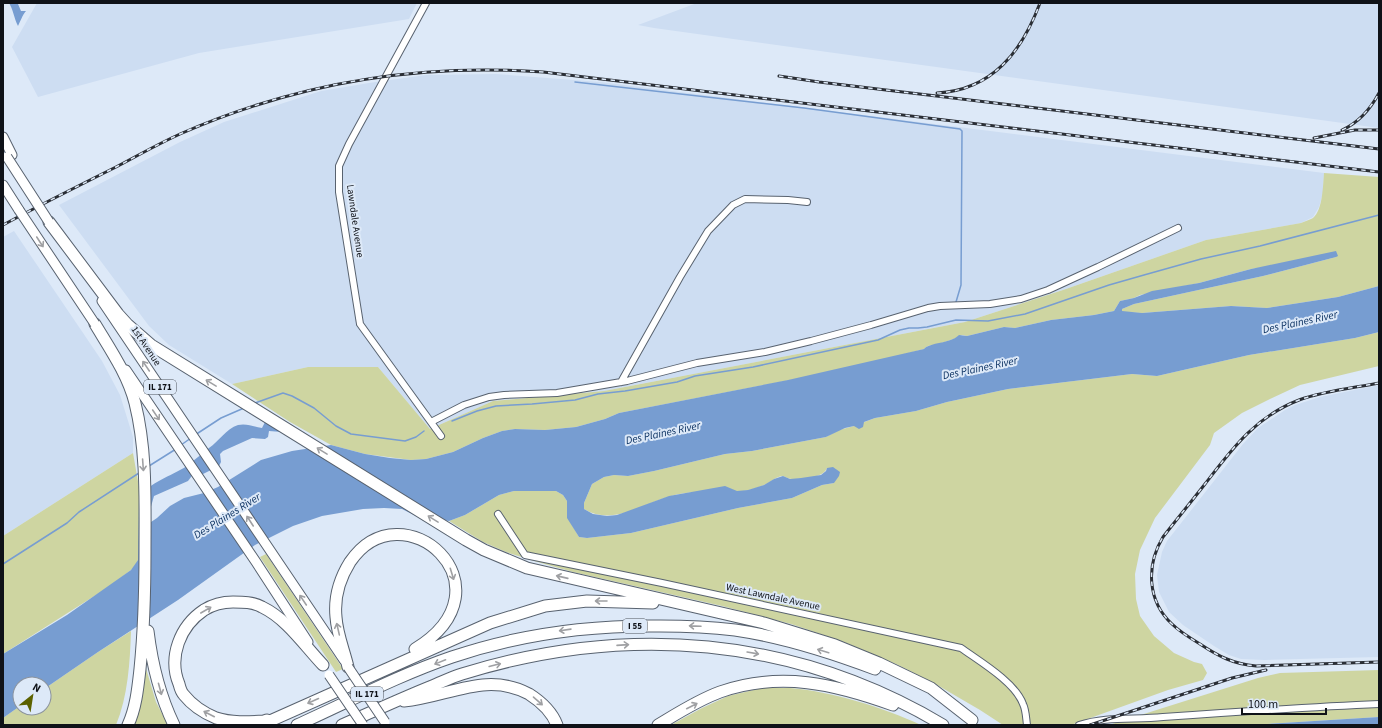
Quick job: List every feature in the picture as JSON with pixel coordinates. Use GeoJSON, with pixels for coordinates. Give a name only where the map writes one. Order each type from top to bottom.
{"type":"FeatureCollection","features":[{"type":"Feature","properties":{"kind":"highway"},"geometry":{"type":"LineString","coordinates":[[49,222],[118,314],[128,325],[152,345],[484,550],[527,568],[764,623],[835,645],[879,663],[931,688],[976,722]]}},
{"type":"Feature","properties":{"kind":"highway"},"geometry":{"type":"LineString","coordinates":[[95,324],[126,380],[139,419],[142,438],[145,483],[146,651],[131,718],[128,725]]}},
{"type":"Feature","properties":{"kind":"highway"},"geometry":{"type":"LineString","coordinates":[[348,667],[337,628],[336,616],[338,589],[341,579],[351,561],[364,546],[375,540],[391,535],[407,535],[424,540],[437,548],[447,560],[455,585],[455,598],[453,609],[447,621],[438,632],[428,642],[387,668]]}},
{"type":"Feature","properties":{"kind":"highway"},"geometry":{"type":"LineString","coordinates":[[287,713],[264,721],[238,722],[217,718],[198,709],[183,694],[176,676],[174,657],[179,638],[190,623],[204,610],[224,602],[246,601],[262,606],[283,621],[323,665]]}},
{"type":"Feature","properties":{"kind":"highway"},"geometry":{"type":"LineString","coordinates":[[261,725],[490,623],[545,606],[587,601],[614,601],[695,607]]}},
{"type":"Feature","properties":{"kind":"highway","name":"I 55"},"geometry":{"type":"LineString","coordinates":[[297,725],[406,675],[451,657],[477,649],[553,632],[610,626],[700,626],[729,630],[803,645],[853,661],[898,679],[976,722]]}},
{"type":"Feature","properties":{"kind":"highway","name":"I 55"},"geometry":{"type":"LineString","coordinates":[[342,725],[460,674],[530,656],[581,648],[637,644],[688,645],[722,648],[757,654],[818,669],[854,681],[894,698],[943,724]]}},
{"type":"Feature","properties":{"kind":"highway"},"geometry":{"type":"LineString","coordinates":[[146,651],[163,701],[174,725]]}},
{"type":"Feature","properties":{"kind":"highway"},"geometry":{"type":"LineString","coordinates":[[659,725],[720,692],[752,684],[780,681],[806,682],[832,686],[866,695],[943,724]]}},
{"type":"Feature","properties":{"kind":"highway"},"geometry":{"type":"LineString","coordinates":[[393,702],[418,700],[474,686],[499,684],[518,688],[537,699],[554,718],[557,725]]}},
{"type":"Feature","properties":{"kind":"main road","name":"1st Avenue"},"geometry":{"type":"LineString","coordinates":[[3,137],[7,155],[38,206],[348,667]]}},
{"type":"Feature","properties":{"kind":"main road","name":"IL 171"},"geometry":{"type":"LineString","coordinates":[[3,185],[256,562],[363,725]]}},
{"type":"Feature","properties":{"kind":"main road"},"geometry":{"type":"LineString","coordinates":[[3,189],[19,210]]}},
{"type":"Feature","properties":{"kind":"main road","name":"IL 171"},"geometry":{"type":"LineString","coordinates":[[348,667],[386,723]]}},
{"type":"Feature","properties":{"kind":"street","name":"Lawndale Avenue"},"geometry":{"type":"LineString","coordinates":[[426,3],[358,126],[339,166],[339,192],[360,324],[441,436]]}},
{"type":"Feature","properties":{"kind":"street"},"geometry":{"type":"LineString","coordinates":[[621,382],[680,277],[708,231],[732,205],[746,199],[807,202]]}},
{"type":"Feature","properties":{"kind":"street"},"geometry":{"type":"LineString","coordinates":[[431,422],[464,405],[488,397],[557,393],[621,382],[697,363],[765,352],[811,341],[928,308],[940,306],[990,304],[1021,298],[1056,287],[1178,228]]}},
{"type":"Feature","properties":{"kind":"street","name":"West Lawndale Avenue"},"geometry":{"type":"LineString","coordinates":[[498,514],[525,555],[961,648],[990,668],[1019,696],[1026,711],[1027,725]]}},
{"type":"Feature","properties":{"kind":"street"},"geometry":{"type":"LineString","coordinates":[[1079,725],[1087,722],[1121,718],[1150,718],[1379,704]]}},
{"type":"Feature","properties":{"kind":"shaded area"},"geometry":{"type":"Polygon","coordinates":[[[37,3],[417,3],[409,19],[199,53],[38,97],[12,47],[37,3]]]}},
{"type":"Feature","properties":{"kind":"shaded area"},"geometry":{"type":"Polygon","coordinates":[[[697,3],[1379,3],[1379,128],[638,25],[697,3]]]}},
{"type":"Feature","properties":{"kind":"shaded area"},"geometry":{"type":"Polygon","coordinates":[[[496,74],[600,82],[1324,173],[1323,193],[1319,207],[1313,217],[1301,223],[1206,240],[1063,290],[965,322],[604,391],[493,401],[430,429],[378,367],[308,367],[232,384],[169,345],[149,326],[59,205],[180,142],[224,122],[321,91],[426,75],[496,74]]]}},
{"type":"Feature","properties":{"kind":"shaded area"},"geometry":{"type":"Polygon","coordinates":[[[14,231],[102,361],[120,395],[133,437],[133,453],[3,536],[3,237],[14,231]]]}},
{"type":"Feature","properties":{"kind":"shaded area"},"geometry":{"type":"Polygon","coordinates":[[[1379,385],[1379,657],[1265,660],[1241,659],[1229,655],[1183,625],[1169,612],[1159,592],[1157,575],[1162,552],[1167,541],[1243,444],[1258,428],[1295,405],[1320,397],[1379,385]]]}},
{"type":"Feature","properties":{"kind":"green space"},"geometry":{"type":"Polygon","coordinates":[[[1324,173],[1379,177],[1379,286],[1338,297],[1267,308],[1231,306],[1142,313],[1122,312],[1122,309],[1134,304],[1263,276],[1336,257],[1251,269],[1199,283],[1140,295],[1120,301],[1114,311],[1051,320],[1015,328],[1004,327],[967,336],[962,335],[924,349],[847,369],[619,413],[605,419],[576,427],[545,430],[515,429],[502,431],[453,452],[426,459],[411,460],[365,454],[331,445],[290,422],[232,384],[308,367],[378,367],[430,429],[493,401],[604,391],[965,322],[1063,290],[1206,240],[1301,223],[1313,218],[1319,209],[1323,190],[1324,173]]]}},
{"type":"Feature","properties":{"kind":"green space"},"geometry":{"type":"Polygon","coordinates":[[[1379,332],[1379,366],[1300,385],[1242,413],[1214,433],[1210,445],[1155,518],[1140,550],[1135,574],[1136,599],[1140,616],[1154,636],[1174,653],[1202,664],[1207,673],[1203,680],[1168,690],[1071,725],[1003,725],[932,682],[896,664],[844,642],[791,624],[722,606],[573,572],[534,561],[506,552],[483,542],[449,521],[465,515],[499,495],[514,491],[556,491],[563,495],[567,501],[568,518],[579,537],[587,538],[631,533],[738,508],[792,498],[822,485],[834,483],[836,469],[827,468],[822,474],[806,478],[792,479],[780,476],[762,486],[744,491],[686,493],[616,515],[594,514],[584,509],[584,503],[592,484],[604,477],[614,475],[628,476],[725,454],[752,451],[826,437],[839,430],[875,418],[916,411],[947,402],[1008,389],[1132,374],[1157,376],[1249,355],[1355,338],[1379,332]]]}},
{"type":"Feature","properties":{"kind":"green space"},"geometry":{"type":"Polygon","coordinates":[[[133,453],[139,487],[140,529],[138,560],[136,565],[107,588],[3,654],[3,536],[133,453]]]}},
{"type":"Feature","properties":{"kind":"green space"},"geometry":{"type":"Polygon","coordinates":[[[266,554],[343,669],[336,672],[260,557],[266,554]]]}},
{"type":"Feature","properties":{"kind":"green space"},"geometry":{"type":"Polygon","coordinates":[[[131,631],[126,691],[116,725],[3,725],[3,718],[12,712],[12,716],[52,716],[52,684],[131,631]]]}},
{"type":"Feature","properties":{"kind":"green space"},"geometry":{"type":"Polygon","coordinates":[[[145,665],[156,702],[168,725],[133,725],[145,665]]]}},
{"type":"Feature","properties":{"kind":"green space"},"geometry":{"type":"Polygon","coordinates":[[[1379,670],[1379,717],[1251,725],[1109,725],[1258,678],[1280,673],[1379,670]]]}},
{"type":"Feature","properties":{"kind":"green space"},"geometry":{"type":"Polygon","coordinates":[[[762,688],[790,688],[840,697],[891,712],[921,725],[671,725],[728,696],[762,688]]]}},
{"type":"Feature","properties":{"kind":"water"},"geometry":{"type":"Polygon","coordinates":[[[9,3],[18,4],[21,11],[26,11],[18,26],[12,8],[9,3]]]}},
{"type":"Feature","properties":{"kind":"water","name":"Des Plaines River"},"geometry":{"type":"Polygon","coordinates":[[[1336,251],[1338,256],[1263,276],[1134,304],[1122,309],[1122,311],[1142,313],[1231,306],[1267,308],[1338,297],[1379,286],[1379,332],[1355,338],[1249,355],[1157,376],[1132,374],[1008,389],[947,402],[916,411],[875,418],[864,422],[863,427],[859,429],[854,426],[845,428],[826,437],[752,451],[725,454],[628,476],[614,475],[604,477],[592,484],[584,503],[584,509],[593,514],[607,516],[617,515],[669,496],[725,486],[737,491],[748,490],[764,485],[783,476],[790,479],[821,475],[827,468],[833,467],[840,472],[834,483],[822,485],[792,498],[738,508],[631,533],[587,538],[579,537],[567,518],[567,501],[563,495],[556,491],[514,491],[499,495],[465,515],[449,521],[416,516],[402,509],[384,508],[363,509],[322,516],[293,526],[255,545],[178,600],[52,684],[52,676],[12,676],[12,712],[3,718],[3,654],[67,615],[131,570],[138,560],[139,499],[149,488],[187,466],[213,445],[226,432],[238,425],[262,428],[265,422],[282,432],[269,431],[268,437],[265,439],[252,438],[223,451],[220,454],[221,462],[219,466],[203,474],[194,473],[188,481],[154,496],[148,524],[170,506],[184,498],[204,493],[218,487],[261,460],[292,451],[331,445],[365,454],[390,458],[411,460],[426,459],[453,452],[502,431],[515,429],[545,430],[576,427],[605,419],[619,413],[788,380],[924,349],[931,345],[951,340],[959,335],[967,336],[1004,327],[1015,328],[1051,320],[1114,311],[1120,301],[1134,298],[1152,291],[1199,283],[1251,269],[1336,251]]]}},
{"type":"Feature","properties":{"kind":"water"},"geometry":{"type":"Polygon","coordinates":[[[1379,717],[1379,725],[1251,725],[1379,717]]]}},
{"type":"Feature","properties":{"kind":"waterway"},"geometry":{"type":"LineString","coordinates":[[575,82],[804,108],[960,129],[962,131],[961,285],[956,302]]}},
{"type":"Feature","properties":{"kind":"waterway"},"geometry":{"type":"LineString","coordinates":[[452,421],[477,411],[496,406],[575,400],[598,394],[677,382],[695,376],[753,367],[878,340],[900,330],[909,328],[927,327],[956,320],[988,321],[1025,314],[1109,285],[1201,259],[1260,246],[1379,215]]}},
{"type":"Feature","properties":{"kind":"waterway"},"geometry":{"type":"LineString","coordinates":[[255,403],[283,393],[292,396],[314,408],[336,426],[351,434],[405,441],[416,437],[424,431]]}},
{"type":"Feature","properties":{"kind":"waterway"},"geometry":{"type":"LineString","coordinates":[[195,435],[221,418],[244,408]]}},
{"type":"Feature","properties":{"kind":"waterway"},"geometry":{"type":"LineString","coordinates":[[181,445],[191,438]]}},
{"type":"Feature","properties":{"kind":"waterway"},"geometry":{"type":"LineString","coordinates":[[149,466],[176,449]]}},
{"type":"Feature","properties":{"kind":"waterway"},"geometry":{"type":"LineString","coordinates":[[3,564],[67,523],[79,512],[139,473]]}},
{"type":"Feature","properties":{"kind":"railway"},"geometry":{"type":"LineString","coordinates":[[937,93],[957,90],[974,84],[989,76],[1003,65],[1024,37],[1033,21],[1040,3]]}},
{"type":"Feature","properties":{"kind":"railway"},"geometry":{"type":"LineString","coordinates":[[3,225],[180,134],[224,116],[268,102],[358,80],[403,74],[449,71],[496,70],[543,72],[1379,172]]}},
{"type":"Feature","properties":{"kind":"railway"},"geometry":{"type":"LineString","coordinates":[[779,76],[1379,149]]}},
{"type":"Feature","properties":{"kind":"railway"},"geometry":{"type":"LineString","coordinates":[[1342,130],[1364,114],[1379,93]]}},
{"type":"Feature","properties":{"kind":"railway"},"geometry":{"type":"LineString","coordinates":[[1314,138],[1355,130],[1379,130]]}},
{"type":"Feature","properties":{"kind":"railway"},"geometry":{"type":"LineString","coordinates":[[1379,383],[1328,392],[1299,400],[1283,407],[1257,425],[1225,458],[1163,537],[1157,548],[1152,571],[1154,594],[1164,615],[1178,630],[1220,656],[1240,663],[1256,666],[1379,662]]}},
{"type":"Feature","properties":{"kind":"railway"},"geometry":{"type":"LineString","coordinates":[[1090,725],[1232,678],[1266,670]]}}]}
